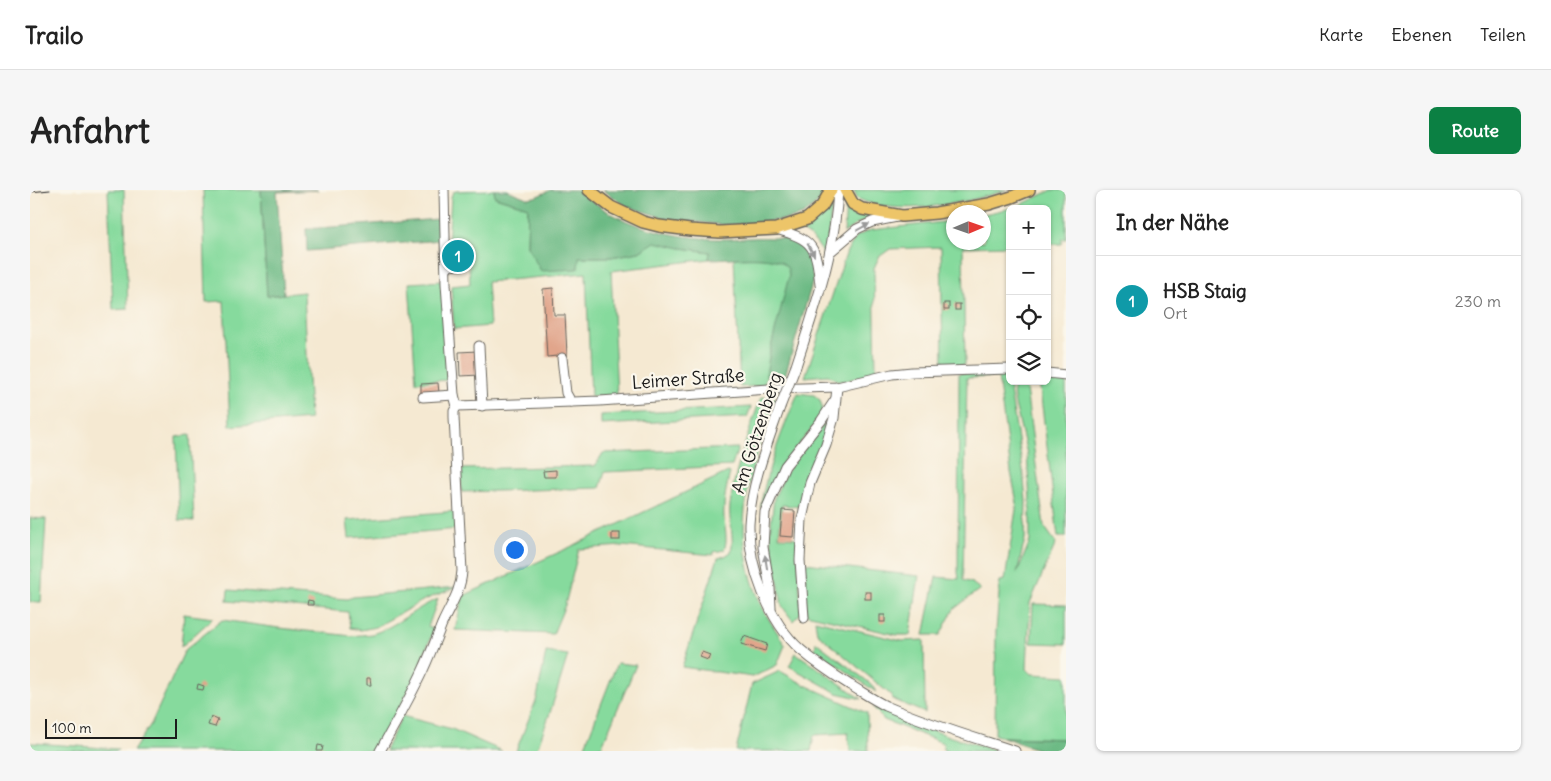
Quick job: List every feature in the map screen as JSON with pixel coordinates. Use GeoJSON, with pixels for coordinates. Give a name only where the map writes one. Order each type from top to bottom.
{"type":"FeatureCollection","features":[{"type":"Feature","properties":{"kind":"main road"},"geometry":{"type":"LineString","coordinates":[[589,190],[601,201],[643,222],[659,226],[720,232],[776,229],[807,219],[822,206],[831,190]]}},
{"type":"Feature","properties":{"kind":"main road"},"geometry":{"type":"LineString","coordinates":[[845,190],[853,204],[862,208],[902,216],[936,213],[989,204],[1029,190]]}},
{"type":"Feature","properties":{"kind":"street"},"geometry":{"type":"LineString","coordinates":[[380,751],[424,668],[461,582],[454,417],[454,411],[457,406],[454,395],[446,266],[444,190]]}},
{"type":"Feature","properties":{"kind":"street","name":"Am Götzenberg"},"geometry":{"type":"LineString","coordinates":[[838,190],[837,211],[821,290],[756,481],[749,524],[752,561],[757,578],[784,631],[800,650],[839,678],[886,706],[945,729],[1015,751]]}},
{"type":"Feature","properties":{"kind":"street"},"geometry":{"type":"LineString","coordinates":[[830,252],[857,229],[872,222],[902,216]]}},
{"type":"Feature","properties":{"kind":"street"},"geometry":{"type":"LineString","coordinates":[[776,229],[796,235],[810,244],[816,259],[821,290]]}},
{"type":"Feature","properties":{"kind":"street"},"geometry":{"type":"LineString","coordinates":[[446,266],[462,265]]}},
{"type":"Feature","properties":{"kind":"street"},"geometry":{"type":"LineString","coordinates":[[479,346],[482,406]]}},
{"type":"Feature","properties":{"kind":"street"},"geometry":{"type":"LineString","coordinates":[[562,358],[566,393],[571,402]]}},
{"type":"Feature","properties":{"kind":"street","name":"Leimer Straße"},"geometry":{"type":"LineString","coordinates":[[457,406],[600,401],[837,387],[892,374],[1006,369]]}},
{"type":"Feature","properties":{"kind":"street"},"geometry":{"type":"LineString","coordinates":[[1051,373],[1066,375]]}},
{"type":"Feature","properties":{"kind":"street"},"geometry":{"type":"LineString","coordinates":[[804,618],[800,560],[802,520],[810,483],[826,445],[834,418],[837,387]]}},
{"type":"Feature","properties":{"kind":"street"},"geometry":{"type":"LineString","coordinates":[[423,397],[454,395]]}},
{"type":"Feature","properties":{"kind":"street"},"geometry":{"type":"LineString","coordinates":[[772,610],[763,547],[765,512],[784,466],[821,421],[835,399]]}},
{"type":"Feature","properties":{"kind":"green space"},"geometry":{"type":"Polygon","coordinates":[[[108,190],[124,190],[128,309],[113,310],[108,190]]]}},
{"type":"Feature","properties":{"kind":"green space"},"geometry":{"type":"Polygon","coordinates":[[[203,190],[261,190],[267,296],[304,292],[310,419],[230,426],[224,301],[206,302],[203,190]]]}},
{"type":"Feature","properties":{"kind":"green space"},"geometry":{"type":"Polygon","coordinates":[[[261,190],[318,190],[277,192],[284,294],[267,296],[261,190]]]}},
{"type":"Feature","properties":{"kind":"green space"},"geometry":{"type":"Polygon","coordinates":[[[494,190],[495,197],[528,207],[527,246],[579,257],[611,257],[639,252],[655,241],[682,248],[711,252],[709,259],[611,271],[617,395],[591,397],[586,273],[487,282],[490,326],[454,329],[451,286],[470,284],[468,245],[448,245],[451,197],[453,192],[457,191],[494,190]]]}},
{"type":"Feature","properties":{"kind":"green space"},"geometry":{"type":"Polygon","coordinates":[[[494,190],[507,190],[527,198],[535,197],[551,190],[581,190],[611,214],[661,232],[696,238],[774,238],[791,240],[798,243],[806,249],[811,264],[813,280],[785,376],[766,375],[770,351],[789,276],[784,264],[776,260],[758,258],[709,259],[710,252],[655,242],[639,252],[611,257],[579,257],[578,269],[541,271],[527,246],[528,207],[495,197],[494,190]]]}},
{"type":"Feature","properties":{"kind":"green space"},"geometry":{"type":"Polygon","coordinates":[[[603,190],[825,190],[820,201],[803,215],[789,219],[724,225],[668,219],[626,206],[603,190]]]}},
{"type":"Feature","properties":{"kind":"green space"},"geometry":{"type":"Polygon","coordinates":[[[854,190],[1007,190],[952,204],[910,208],[872,204],[857,198],[854,190]]]}},
{"type":"Feature","properties":{"kind":"green space"},"geometry":{"type":"Polygon","coordinates":[[[1052,190],[1066,190],[1066,239],[1062,239],[1062,244],[1051,244],[1051,205],[1020,205],[1052,190]]]}},
{"type":"Feature","properties":{"kind":"green space"},"geometry":{"type":"Polygon","coordinates":[[[846,201],[878,216],[852,227],[844,233],[846,201]]]}},
{"type":"Feature","properties":{"kind":"green space"},"geometry":{"type":"Polygon","coordinates":[[[832,207],[825,258],[813,240],[795,228],[815,220],[832,207]]]}},
{"type":"Feature","properties":{"kind":"green space"},"geometry":{"type":"Polygon","coordinates":[[[1006,209],[1006,246],[991,246],[991,212],[1006,209]]]}},
{"type":"Feature","properties":{"kind":"green space"},"geometry":{"type":"Polygon","coordinates":[[[439,219],[441,240],[307,251],[306,229],[439,219]]]}},
{"type":"Feature","properties":{"kind":"green space"},"geometry":{"type":"Polygon","coordinates":[[[946,222],[946,250],[963,250],[965,365],[943,366],[941,247],[890,249],[879,257],[874,268],[876,373],[844,381],[837,380],[828,375],[805,377],[847,251],[857,236],[871,230],[946,222]]]}},
{"type":"Feature","properties":{"kind":"green space"},"geometry":{"type":"Polygon","coordinates":[[[755,257],[772,259],[784,264],[789,270],[788,284],[770,351],[765,382],[762,386],[740,387],[734,258],[755,257]]]}},
{"type":"Feature","properties":{"kind":"green space"},"geometry":{"type":"Polygon","coordinates":[[[443,281],[449,380],[416,382],[409,283],[443,281]]]}},
{"type":"Feature","properties":{"kind":"green space"},"geometry":{"type":"Polygon","coordinates":[[[1006,372],[1006,385],[1009,385],[1026,501],[1025,539],[1017,573],[1030,541],[1030,501],[1027,454],[1014,400],[1012,385],[1026,385],[1044,526],[1056,543],[1030,603],[1027,669],[1032,674],[1066,676],[1066,739],[1003,737],[995,735],[996,631],[1000,581],[1005,580],[1017,503],[998,377],[967,378],[963,580],[972,583],[980,589],[954,609],[940,635],[924,635],[936,577],[959,579],[959,373],[1006,372]]]}},
{"type":"Feature","properties":{"kind":"green space"},"geometry":{"type":"Polygon","coordinates":[[[1051,376],[1066,378],[1066,537],[1058,537],[1039,385],[1051,385],[1051,376]]]}},
{"type":"Feature","properties":{"kind":"green space"},"geometry":{"type":"Polygon","coordinates":[[[798,393],[814,395],[820,400],[822,407],[821,417],[782,465],[760,508],[771,464],[798,393]]]}},
{"type":"Feature","properties":{"kind":"green space"},"geometry":{"type":"Polygon","coordinates":[[[761,397],[776,398],[758,450],[746,499],[744,523],[745,548],[750,574],[760,602],[768,619],[785,645],[777,665],[753,677],[682,667],[718,558],[731,552],[730,505],[732,491],[743,450],[761,397]]]}},
{"type":"Feature","properties":{"kind":"green space"},"geometry":{"type":"Polygon","coordinates":[[[751,407],[747,417],[601,425],[601,415],[751,407]]]}},
{"type":"Feature","properties":{"kind":"green space"},"geometry":{"type":"Polygon","coordinates":[[[826,422],[821,447],[805,485],[800,507],[782,505],[779,537],[797,538],[801,613],[793,621],[782,606],[770,533],[774,498],[787,471],[826,422]]]}},
{"type":"Feature","properties":{"kind":"green space"},"geometry":{"type":"Polygon","coordinates":[[[190,435],[194,521],[179,520],[176,437],[190,435]]]}},
{"type":"Feature","properties":{"kind":"green space"},"geometry":{"type":"Polygon","coordinates":[[[738,448],[732,466],[605,472],[600,488],[462,492],[460,469],[595,466],[603,453],[738,448]]]}},
{"type":"Feature","properties":{"kind":"green space"},"geometry":{"type":"Polygon","coordinates":[[[728,472],[730,473],[724,507],[726,539],[724,550],[714,552],[713,555],[622,546],[579,549],[565,605],[553,634],[455,630],[463,596],[728,472]]]}},
{"type":"Feature","properties":{"kind":"green space"},"geometry":{"type":"Polygon","coordinates":[[[457,511],[458,529],[349,538],[347,520],[457,511]]]}},
{"type":"Feature","properties":{"kind":"green space"},"geometry":{"type":"Polygon","coordinates":[[[30,518],[46,519],[41,602],[30,602],[30,518]]]}},
{"type":"Feature","properties":{"kind":"green space"},"geometry":{"type":"Polygon","coordinates":[[[805,563],[919,576],[910,635],[897,635],[806,614],[805,563]]]}},
{"type":"Feature","properties":{"kind":"green space"},"geometry":{"type":"Polygon","coordinates":[[[457,587],[424,600],[376,627],[361,630],[350,628],[348,612],[227,601],[228,590],[347,599],[457,587]]]}},
{"type":"Feature","properties":{"kind":"green space"},"geometry":{"type":"Polygon","coordinates":[[[438,599],[428,627],[434,629],[413,683],[376,751],[133,751],[151,724],[185,650],[222,620],[352,636],[367,635],[389,627],[438,599]]]}},
{"type":"Feature","properties":{"kind":"green space"},"geometry":{"type":"Polygon","coordinates":[[[1033,604],[1066,605],[1066,644],[1031,643],[1033,604]]]}},
{"type":"Feature","properties":{"kind":"green space"},"geometry":{"type":"Polygon","coordinates":[[[184,614],[213,618],[181,647],[184,614]]]}},
{"type":"Feature","properties":{"kind":"green space"},"geometry":{"type":"Polygon","coordinates":[[[815,620],[902,641],[924,640],[925,713],[892,699],[891,695],[817,633],[815,620]]]}},
{"type":"Feature","properties":{"kind":"green space"},"geometry":{"type":"Polygon","coordinates":[[[816,642],[871,684],[876,692],[815,649],[816,642]]]}},
{"type":"Feature","properties":{"kind":"green space"},"geometry":{"type":"Polygon","coordinates":[[[546,652],[568,655],[536,751],[516,751],[537,698],[546,652]]]}},
{"type":"Feature","properties":{"kind":"green space"},"geometry":{"type":"Polygon","coordinates":[[[796,653],[862,699],[837,693],[789,666],[796,653]]]}},
{"type":"Feature","properties":{"kind":"green space"},"geometry":{"type":"Polygon","coordinates":[[[617,663],[636,665],[602,746],[583,751],[617,663]]]}},
{"type":"Feature","properties":{"kind":"green space"},"geometry":{"type":"Polygon","coordinates":[[[780,671],[805,685],[867,713],[868,751],[850,751],[848,733],[814,735],[811,751],[736,751],[752,684],[780,671]]]}},
{"type":"Feature","properties":{"kind":"green space"},"geometry":{"type":"Polygon","coordinates":[[[873,707],[951,737],[999,751],[944,751],[943,743],[884,720],[873,707]]]}},
{"type":"Feature","properties":{"kind":"green space"},"geometry":{"type":"Polygon","coordinates":[[[402,716],[452,729],[502,751],[385,751],[402,716]]]}},
{"type":"Feature","properties":{"kind":"green space"},"geometry":{"type":"Polygon","coordinates":[[[1003,737],[1066,739],[1066,751],[1042,751],[1003,737]]]}},
{"type":"Feature","properties":{"kind":"green space"},"geometry":{"type":"Polygon","coordinates":[[[30,743],[118,749],[117,751],[30,751],[30,743]]]}},
{"type":"Feature","properties":{"kind":"building"},"geometry":{"type":"Polygon","coordinates":[[[463,250],[463,262],[454,263],[453,251],[463,250]]]}},
{"type":"Feature","properties":{"kind":"building"},"geometry":{"type":"Polygon","coordinates":[[[553,288],[554,315],[565,315],[567,355],[547,357],[543,289],[553,288]]]}},
{"type":"Feature","properties":{"kind":"building"},"geometry":{"type":"Polygon","coordinates":[[[944,303],[949,303],[949,310],[944,310],[944,303]]]}},
{"type":"Feature","properties":{"kind":"building"},"geometry":{"type":"Polygon","coordinates":[[[955,304],[960,304],[960,310],[955,310],[955,304]]]}},
{"type":"Feature","properties":{"kind":"building"},"geometry":{"type":"Polygon","coordinates":[[[478,351],[480,375],[460,376],[459,352],[478,351]]]}},
{"type":"Feature","properties":{"kind":"building"},"geometry":{"type":"Polygon","coordinates":[[[438,383],[439,393],[421,394],[421,384],[438,383]]]}},
{"type":"Feature","properties":{"kind":"building"},"geometry":{"type":"Polygon","coordinates":[[[556,470],[556,477],[544,477],[543,471],[556,470]]]}},
{"type":"Feature","properties":{"kind":"building"},"geometry":{"type":"Polygon","coordinates":[[[782,510],[795,511],[793,537],[780,536],[782,510]]]}},
{"type":"Feature","properties":{"kind":"building"},"geometry":{"type":"Polygon","coordinates":[[[612,533],[620,533],[620,540],[612,540],[612,533]]]}},
{"type":"Feature","properties":{"kind":"building"},"geometry":{"type":"Polygon","coordinates":[[[865,592],[871,592],[871,599],[865,599],[865,592]]]}},
{"type":"Feature","properties":{"kind":"building"},"geometry":{"type":"Polygon","coordinates":[[[308,600],[313,601],[313,605],[307,605],[308,600]]]}},
{"type":"Feature","properties":{"kind":"building"},"geometry":{"type":"Polygon","coordinates":[[[880,615],[885,615],[885,622],[880,622],[880,615]]]}},
{"type":"Feature","properties":{"kind":"building"},"geometry":{"type":"Polygon","coordinates":[[[744,636],[767,644],[765,651],[741,644],[744,636]]]}},
{"type":"Feature","properties":{"kind":"building"},"geometry":{"type":"Polygon","coordinates":[[[702,652],[710,655],[708,660],[700,657],[702,652]]]}},
{"type":"Feature","properties":{"kind":"building"},"geometry":{"type":"Polygon","coordinates":[[[367,678],[370,678],[371,685],[367,685],[367,678]]]}},
{"type":"Feature","properties":{"kind":"building"},"geometry":{"type":"Polygon","coordinates":[[[198,684],[204,686],[203,690],[197,689],[198,684]]]}},
{"type":"Feature","properties":{"kind":"building"},"geometry":{"type":"Polygon","coordinates":[[[211,717],[218,720],[215,727],[208,725],[211,717]]]}},
{"type":"Feature","properties":{"kind":"building"},"geometry":{"type":"Polygon","coordinates":[[[318,745],[323,746],[322,751],[317,751],[318,745]]]}},
{"type":"Feature","properties":{"kind":"tram line"},"geometry":{"type":"LineString","coordinates":[[30,192],[50,190]]}},
{"type":"Feature","properties":{"kind":"place","name":"HSB Staig"},"geometry":{"type":"Point","coordinates":[458,256]}}]}
